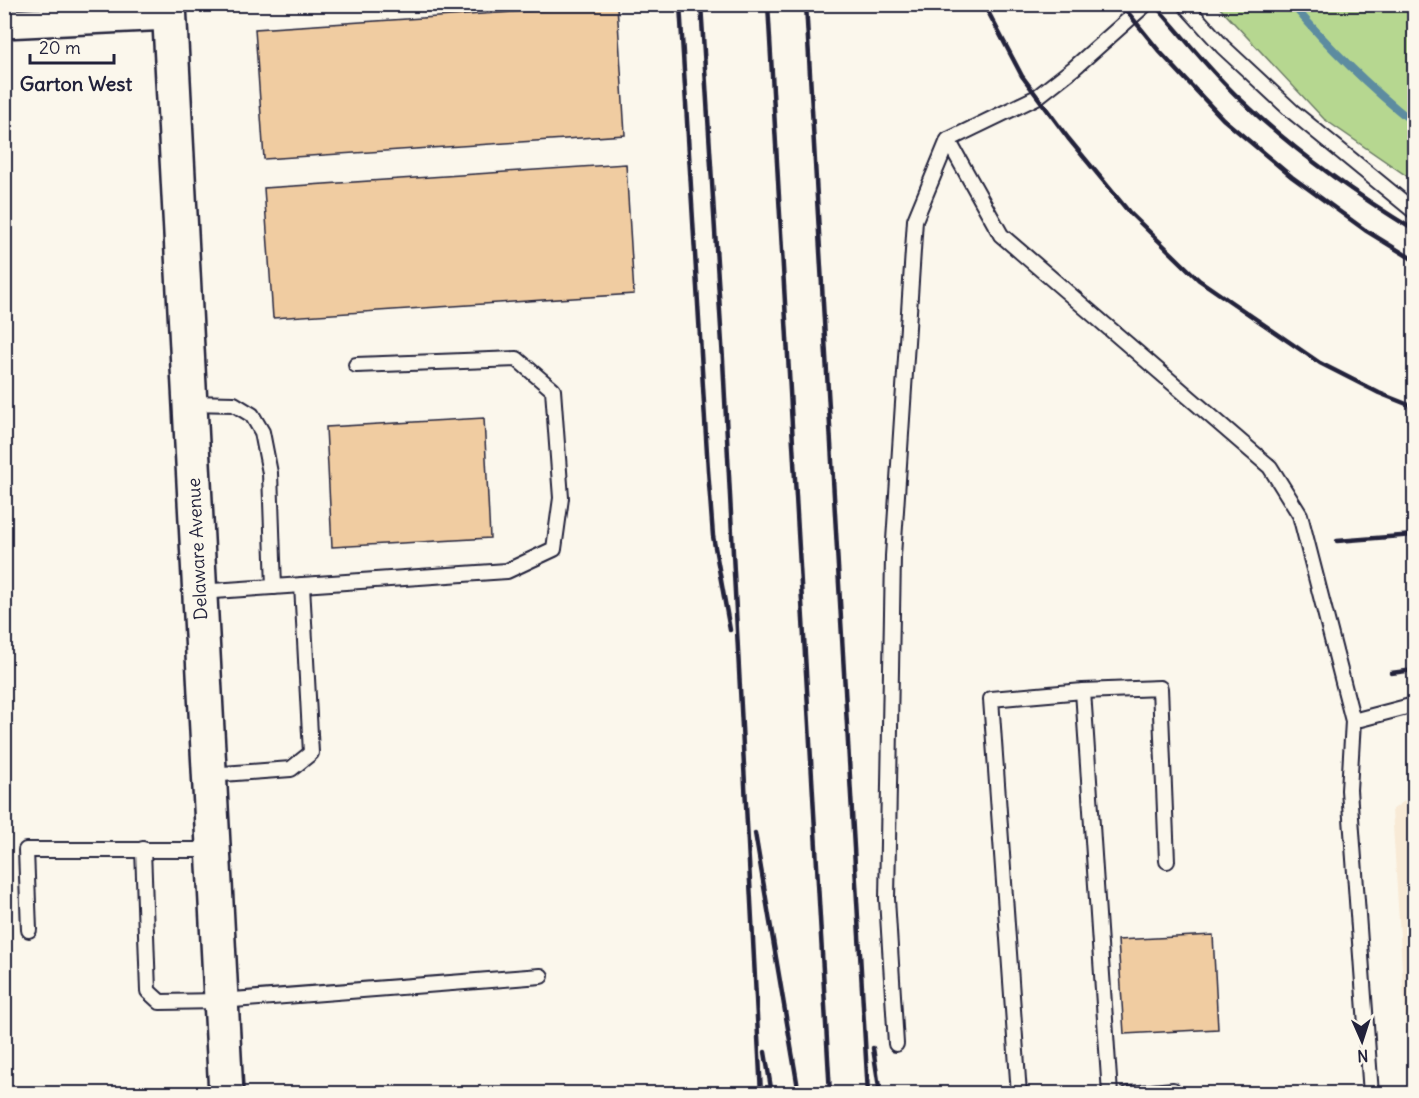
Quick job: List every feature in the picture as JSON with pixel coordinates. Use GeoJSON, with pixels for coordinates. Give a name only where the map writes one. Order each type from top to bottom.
{"type":"FeatureCollection","features":[{"type":"Feature","properties":{"kind":"main road","name":"Delaware Avenue"},"geometry":{"type":"LineString","coordinates":[[169,10],[226,1094]]}},
{"type":"Feature","properties":{"kind":"street"},"geometry":{"type":"LineString","coordinates":[[4,24],[169,10]]}},
{"type":"Feature","properties":{"kind":"lane"},"geometry":{"type":"LineString","coordinates":[[896,1044],[887,899],[893,556],[915,220],[948,140],[1038,96],[1074,68],[1146,4]]}},
{"type":"Feature","properties":{"kind":"lane"},"geometry":{"type":"LineString","coordinates":[[1184,4],[1222,47],[1293,112],[1414,211]]}},
{"type":"Feature","properties":{"kind":"lane"},"geometry":{"type":"LineString","coordinates":[[948,140],[1000,235],[1270,467],[1300,515],[1353,721],[1349,790],[1371,1094]]}},
{"type":"Feature","properties":{"kind":"lane"},"geometry":{"type":"LineString","coordinates":[[199,592],[507,571],[554,549],[561,498],[553,390],[517,359],[356,365]]}},
{"type":"Feature","properties":{"kind":"lane"},"geometry":{"type":"LineString","coordinates":[[189,403],[234,404],[252,415],[262,432],[270,473],[274,587]]}},
{"type":"Feature","properties":{"kind":"lane"},"geometry":{"type":"LineString","coordinates":[[209,775],[291,769],[311,753],[302,585]]}},
{"type":"Feature","properties":{"kind":"lane"},"geometry":{"type":"LineString","coordinates":[[1018,1094],[991,699],[1083,691],[1160,688],[1167,861]]}},
{"type":"Feature","properties":{"kind":"lane"},"geometry":{"type":"LineString","coordinates":[[1083,691],[1110,1094]]}},
{"type":"Feature","properties":{"kind":"lane"},"geometry":{"type":"LineString","coordinates":[[1353,721],[1414,705]]}},
{"type":"Feature","properties":{"kind":"lane"},"geometry":{"type":"LineString","coordinates":[[142,849],[148,991],[160,1002],[220,1001],[542,976]]}},
{"type":"Feature","properties":{"kind":"lane"},"geometry":{"type":"LineString","coordinates":[[29,930],[26,850],[212,850]]}},
{"type":"Feature","properties":{"kind":"lane"},"geometry":{"type":"LineString","coordinates":[[1129,1094],[1173,1090],[1174,1094]]}},
{"type":"Feature","properties":{"kind":"shaded area"},"geometry":{"type":"Polygon","coordinates":[[[1414,794],[1414,1093],[1410,1094],[1392,810],[1414,794]]]}},
{"type":"Feature","properties":{"kind":"green space"},"geometry":{"type":"Polygon","coordinates":[[[1217,5],[1405,5],[1414,14],[1414,181],[1324,119],[1217,5]]]}},
{"type":"Feature","properties":{"kind":"building"},"geometry":{"type":"Polygon","coordinates":[[[617,5],[625,135],[264,159],[255,29],[617,5]]]}},
{"type":"Feature","properties":{"kind":"building"},"geometry":{"type":"Polygon","coordinates":[[[626,164],[634,294],[273,318],[264,188],[626,164]]]}},
{"type":"Feature","properties":{"kind":"building"},"geometry":{"type":"Polygon","coordinates":[[[484,418],[490,538],[332,547],[326,427],[484,418]]]}},
{"type":"Feature","properties":{"kind":"building"},"geometry":{"type":"Polygon","coordinates":[[[1213,935],[1218,1029],[1124,1034],[1118,940],[1213,935]]]}},
{"type":"Feature","properties":{"kind":"waterway"},"geometry":{"type":"LineString","coordinates":[[1292,4],[1350,67],[1414,123]]}},
{"type":"Feature","properties":{"kind":"railway"},"geometry":{"type":"LineString","coordinates":[[680,4],[713,536],[730,630]]}},
{"type":"Feature","properties":{"kind":"railway"},"geometry":{"type":"LineString","coordinates":[[701,4],[723,360],[761,1094]]}},
{"type":"Feature","properties":{"kind":"railway"},"geometry":{"type":"LineString","coordinates":[[768,4],[830,1094]]}},
{"type":"Feature","properties":{"kind":"railway"},"geometry":{"type":"LineString","coordinates":[[806,4],[868,1094]]}},
{"type":"Feature","properties":{"kind":"railway"},"geometry":{"type":"LineString","coordinates":[[984,4],[1022,76],[1068,138],[1129,212],[1199,280],[1320,363],[1379,393],[1414,407]]}},
{"type":"Feature","properties":{"kind":"railway"},"geometry":{"type":"LineString","coordinates":[[1121,4],[1159,51],[1223,119],[1292,177],[1365,230],[1414,260]]}},
{"type":"Feature","properties":{"kind":"railway"},"geometry":{"type":"LineString","coordinates":[[1154,4],[1218,77],[1281,136],[1324,170],[1414,230]]}},
{"type":"Feature","properties":{"kind":"railway"},"geometry":{"type":"LineString","coordinates":[[1337,541],[1414,535]]}},
{"type":"Feature","properties":{"kind":"railway"},"geometry":{"type":"LineString","coordinates":[[1391,673],[1414,670]]}},
{"type":"Feature","properties":{"kind":"railway"},"geometry":{"type":"LineString","coordinates":[[755,833],[799,1094]]}},
{"type":"Feature","properties":{"kind":"railway"},"geometry":{"type":"LineString","coordinates":[[873,1048],[880,1094]]}},
{"type":"Feature","properties":{"kind":"railway"},"geometry":{"type":"LineString","coordinates":[[765,1052],[772,1094]]}},
{"type":"Feature","properties":{"kind":"district","name":"Garton West"},"geometry":{"type":"Point","coordinates":[76,83]}}]}
